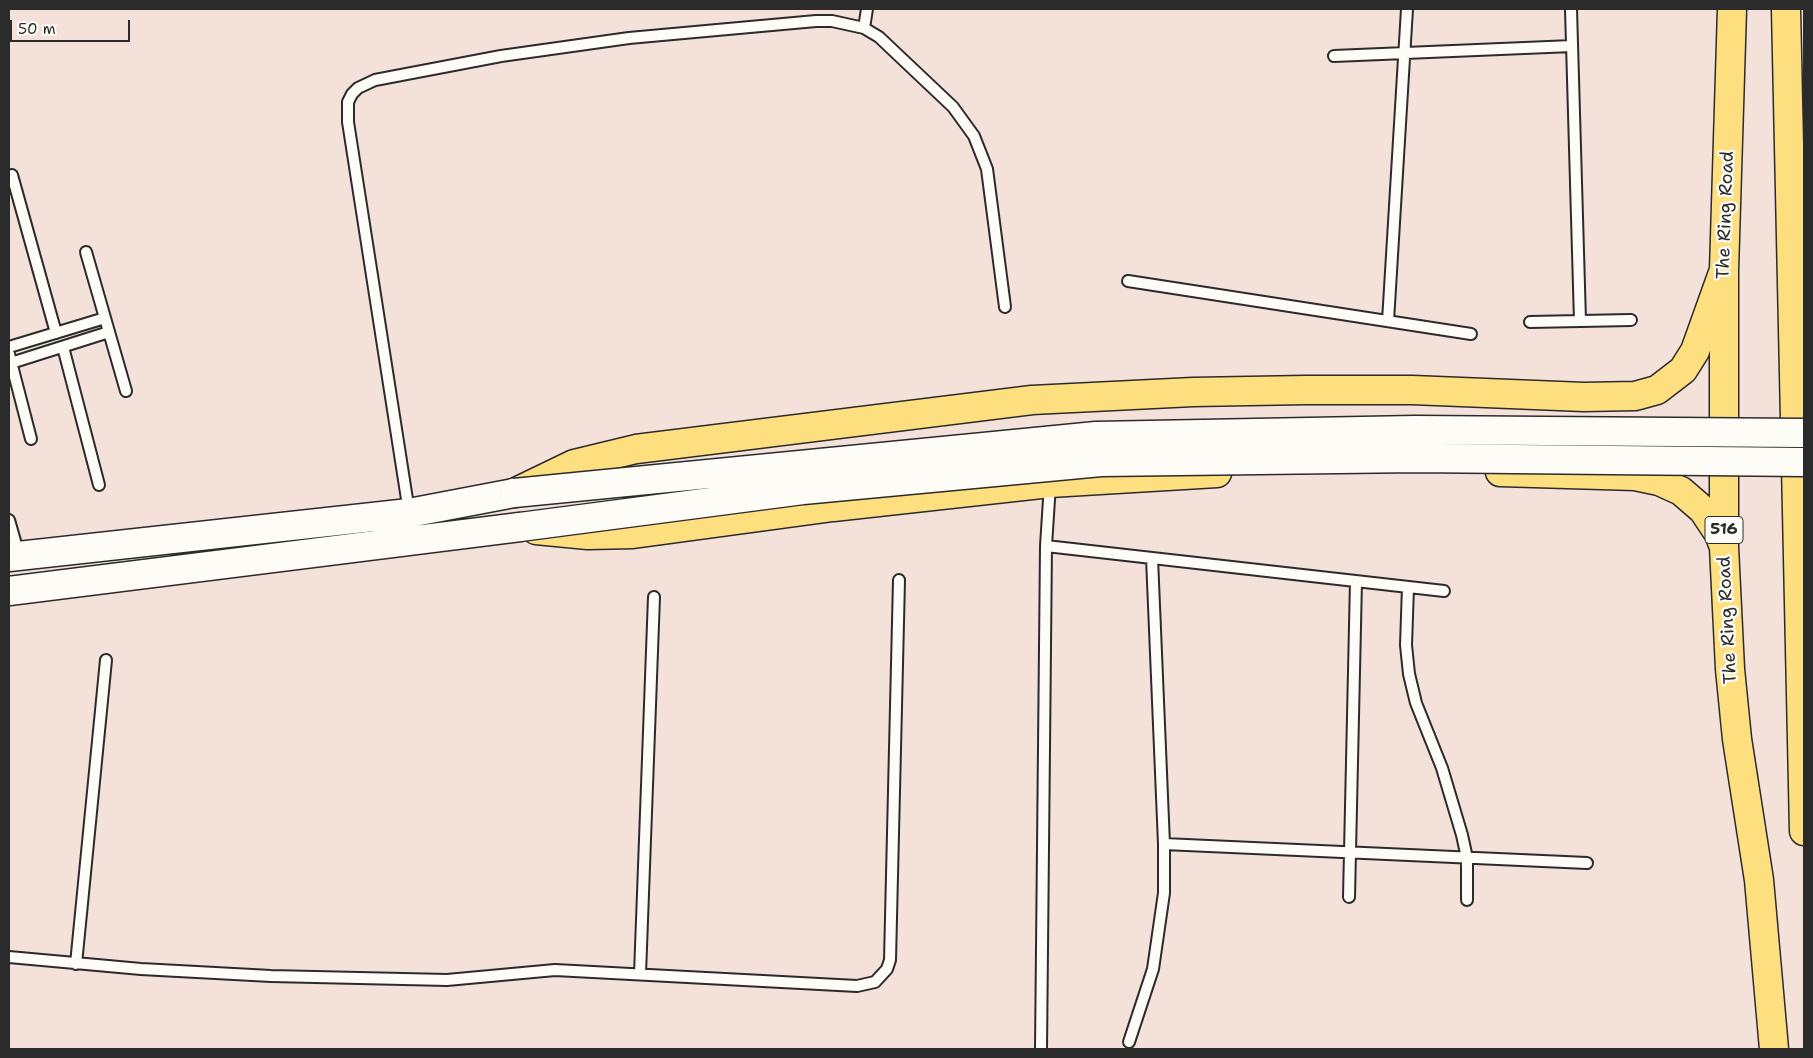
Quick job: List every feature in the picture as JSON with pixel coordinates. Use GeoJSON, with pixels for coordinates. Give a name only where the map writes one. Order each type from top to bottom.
{"type":"FeatureCollection","features":[{"type":"Feature","properties":{"kind":"highway","name":"The Ring Road"},"geometry":{"type":"LineString","coordinates":[[1732,9],[1724,270],[1724,547],[1736,730],[1759,880],[1774,1049]]}},
{"type":"Feature","properties":{"kind":"highway"},"geometry":{"type":"LineString","coordinates":[[1786,9],[1804,830]]}},
{"type":"Feature","properties":{"kind":"highway"},"geometry":{"type":"LineString","coordinates":[[514,493],[574,464],[629,450],[1032,400],[1193,392],[1306,390],[1412,390],[1584,397],[1646,394],[1675,378],[1683,370],[1695,351],[1724,270]]}},
{"type":"Feature","properties":{"kind":"highway"},"geometry":{"type":"LineString","coordinates":[[1584,397],[1592,403],[1604,420],[1608,439],[1603,459],[1590,475]]}},
{"type":"Feature","properties":{"kind":"highway"},"geometry":{"type":"LineString","coordinates":[[520,527],[588,535],[633,534],[833,507],[1050,483],[1209,473],[1418,469],[1647,478],[1681,491],[1693,499],[1712,521],[1724,547]]}},
{"type":"Feature","properties":{"kind":"main road"},"geometry":{"type":"LineString","coordinates":[[14,556],[409,513],[514,493],[1096,436],[1415,430],[1804,433]]}},
{"type":"Feature","properties":{"kind":"main road"},"geometry":{"type":"LineString","coordinates":[[9,591],[804,490],[1100,462],[1417,458],[1804,462]]}},
{"type":"Feature","properties":{"kind":"lane"},"geometry":{"type":"LineString","coordinates":[[864,28],[867,9]]}},
{"type":"Feature","properties":{"kind":"lane"},"geometry":{"type":"LineString","coordinates":[[1388,321],[1407,9]]}},
{"type":"Feature","properties":{"kind":"lane"},"geometry":{"type":"LineString","coordinates":[[1571,9],[1580,321]]}},
{"type":"Feature","properties":{"kind":"lane"},"geometry":{"type":"LineString","coordinates":[[409,513],[348,122],[348,102],[352,94],[358,88],[374,80],[501,56],[586,44],[832,20],[864,28],[879,37],[953,107],[977,141],[988,175],[1005,307]]}},
{"type":"Feature","properties":{"kind":"lane"},"geometry":{"type":"LineString","coordinates":[[1334,56],[1572,46]]}},
{"type":"Feature","properties":{"kind":"lane"},"geometry":{"type":"LineString","coordinates":[[12,175],[56,333]]}},
{"type":"Feature","properties":{"kind":"lane"},"geometry":{"type":"LineString","coordinates":[[86,252],[126,391]]}},
{"type":"Feature","properties":{"kind":"lane"},"geometry":{"type":"LineString","coordinates":[[1128,281],[1471,334]]}},
{"type":"Feature","properties":{"kind":"lane"},"geometry":{"type":"LineString","coordinates":[[9,356],[56,333],[105,318]]}},
{"type":"Feature","properties":{"kind":"lane"},"geometry":{"type":"LineString","coordinates":[[1530,322],[1632,320]]}},
{"type":"Feature","properties":{"kind":"lane"},"geometry":{"type":"LineString","coordinates":[[9,356],[62,347],[109,332]]}},
{"type":"Feature","properties":{"kind":"lane"},"geometry":{"type":"LineString","coordinates":[[62,347],[99,485]]}},
{"type":"Feature","properties":{"kind":"lane"},"geometry":{"type":"LineString","coordinates":[[9,356],[31,439]]}},
{"type":"Feature","properties":{"kind":"lane"},"geometry":{"type":"LineString","coordinates":[[1041,1049],[1046,546],[1050,483]]}},
{"type":"Feature","properties":{"kind":"lane"},"geometry":{"type":"LineString","coordinates":[[9,520],[14,556]]}},
{"type":"Feature","properties":{"kind":"lane"},"geometry":{"type":"LineString","coordinates":[[1046,546],[1444,591]]}},
{"type":"Feature","properties":{"kind":"lane"},"geometry":{"type":"LineString","coordinates":[[1129,1042],[1146,994],[1158,944],[1164,892],[1164,844],[1152,558]]}},
{"type":"Feature","properties":{"kind":"lane"},"geometry":{"type":"LineString","coordinates":[[9,957],[206,974],[447,980],[555,970],[857,986],[874,982],[887,969],[890,960],[899,580]]}},
{"type":"Feature","properties":{"kind":"lane"},"geometry":{"type":"LineString","coordinates":[[1349,897],[1356,581]]}},
{"type":"Feature","properties":{"kind":"lane"},"geometry":{"type":"LineString","coordinates":[[1408,587],[1406,645],[1410,682],[1416,703],[1447,783],[1467,858],[1467,900]]}},
{"type":"Feature","properties":{"kind":"lane"},"geometry":{"type":"LineString","coordinates":[[640,974],[654,598]]}},
{"type":"Feature","properties":{"kind":"lane"},"geometry":{"type":"LineString","coordinates":[[76,964],[106,660]]}},
{"type":"Feature","properties":{"kind":"lane"},"geometry":{"type":"LineString","coordinates":[[1164,844],[1587,863]]}},
{"type":"Feature","properties":{"kind":"lane"},"geometry":{"type":"LineString","coordinates":[[1042,1022],[1048,1049]]}}]}
